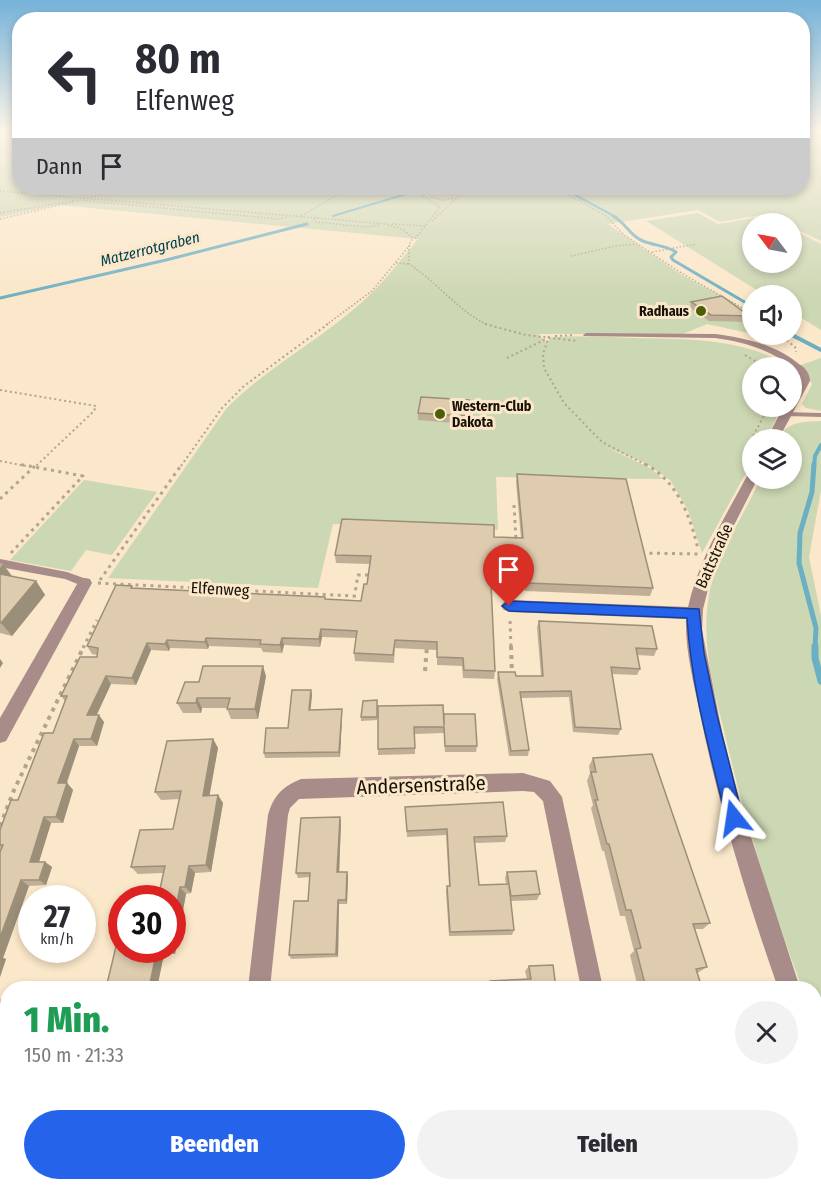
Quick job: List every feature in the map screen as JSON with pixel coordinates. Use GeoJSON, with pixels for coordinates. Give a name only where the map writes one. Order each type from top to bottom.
{"type":"FeatureCollection","features":[{"type":"Feature","properties":{"kind":"street"},"geometry":{"type":"LineString","coordinates":[[802,372],[805,375],[805,381],[802,386]]}},
{"type":"Feature","properties":{"kind":"street","name":"Battstraße"},"geometry":{"type":"LineString","coordinates":[[746,489],[705,555],[694,613],[697,653],[729,798],[751,877],[787,981]]}},
{"type":"Feature","properties":{"kind":"street"},"geometry":{"type":"LineString","coordinates":[[2,726],[92,583]]}},
{"type":"Feature","properties":{"kind":"street"},"geometry":{"type":"LineString","coordinates":[[509,606],[694,613]]}},
{"type":"Feature","properties":{"kind":"street","name":"Andersenstraße"},"geometry":{"type":"LineString","coordinates":[[260,981],[278,815],[281,803],[291,792],[302,788],[523,782],[536,783],[545,787],[552,797],[591,981]]}},
{"type":"Feature","properties":{"kind":"lane"},"geometry":{"type":"LineString","coordinates":[[586,335],[706,336],[735,339],[776,351],[784,357]]}},
{"type":"Feature","properties":{"kind":"lane"},"geometry":{"type":"LineString","coordinates":[[802,411],[821,415]]}},
{"type":"Feature","properties":{"kind":"lane"},"geometry":{"type":"LineString","coordinates":[[1,563],[92,583]]}},
{"type":"Feature","properties":{"kind":"path"},"geometry":{"type":"LineString","coordinates":[[43,195],[300,216],[314,218],[316,222],[366,227],[386,224],[427,226]]}},
{"type":"Feature","properties":{"kind":"path"},"geometry":{"type":"LineString","coordinates":[[0,213],[103,195]]}},
{"type":"Feature","properties":{"kind":"path"},"geometry":{"type":"LineString","coordinates":[[300,216],[337,195]]}},
{"type":"Feature","properties":{"kind":"path"},"geometry":{"type":"LineString","coordinates":[[420,195],[443,200],[456,198]]}},
{"type":"Feature","properties":{"kind":"path"},"geometry":{"type":"LineString","coordinates":[[92,583],[222,408],[244,386],[372,291],[427,226],[460,195]]}},
{"type":"Feature","properties":{"kind":"path"},"geometry":{"type":"LineString","coordinates":[[568,195],[606,216],[624,235],[684,274],[742,308]]}},
{"type":"Feature","properties":{"kind":"path"},"geometry":{"type":"LineString","coordinates":[[423,196],[437,202],[440,207],[427,226]]}},
{"type":"Feature","properties":{"kind":"path"},"geometry":{"type":"LineString","coordinates":[[0,219],[79,200],[278,219],[292,216]]}},
{"type":"Feature","properties":{"kind":"path"},"geometry":{"type":"LineString","coordinates":[[386,224],[402,229],[414,238],[410,245],[409,264]]}},
{"type":"Feature","properties":{"kind":"path"},"geometry":{"type":"LineString","coordinates":[[571,256],[615,246],[639,244]]}},
{"type":"Feature","properties":{"kind":"path"},"geometry":{"type":"LineString","coordinates":[[651,252],[698,244]]}},
{"type":"Feature","properties":{"kind":"path"},"geometry":{"type":"LineString","coordinates":[[395,263],[409,264],[431,278],[447,296],[480,322],[512,331],[548,337],[586,335]]}},
{"type":"Feature","properties":{"kind":"path"},"geometry":{"type":"LineString","coordinates":[[507,358],[548,337]]}},
{"type":"Feature","properties":{"kind":"path"},"geometry":{"type":"LineString","coordinates":[[548,337],[543,363],[552,384],[601,442],[647,465],[668,480],[688,516],[705,555],[632,552]]}},
{"type":"Feature","properties":{"kind":"path"},"geometry":{"type":"LineString","coordinates":[[0,390],[96,406],[94,411],[0,500]]}},
{"type":"Feature","properties":{"kind":"path"},"geometry":{"type":"LineString","coordinates":[[0,461],[83,476],[1,563]]}},
{"type":"Feature","properties":{"kind":"path"},"geometry":{"type":"LineString","coordinates":[[353,606],[358,575],[379,576]]}},
{"type":"Feature","properties":{"kind":"path"},"geometry":{"type":"LineString","coordinates":[[486,580],[508,580]]}},
{"type":"Feature","properties":{"kind":"path","name":"Elfenweg"},"geometry":{"type":"LineString","coordinates":[[92,583],[354,596]]}},
{"type":"Feature","properties":{"kind":"path"},"geometry":{"type":"LineString","coordinates":[[144,593],[147,586]]}},
{"type":"Feature","properties":{"kind":"path"},"geometry":{"type":"LineString","coordinates":[[0,826],[14,790],[96,620]]}},
{"type":"Feature","properties":{"kind":"path"},"geometry":{"type":"LineString","coordinates":[[425,671],[427,636]]}},
{"type":"Feature","properties":{"kind":"green space"},"geometry":{"type":"Polygon","coordinates":[[[0,189],[12,189],[12,195],[810,195],[810,189],[821,189],[821,241],[802,232],[802,213],[742,213],[742,218],[720,222],[698,210],[608,224],[682,275],[742,308],[742,332],[707,324],[683,334],[538,334],[547,343],[550,338],[557,337],[696,340],[735,345],[773,357],[742,357],[742,417],[777,417],[771,429],[742,429],[742,480],[702,553],[688,510],[670,480],[645,463],[604,446],[650,468],[663,479],[496,477],[498,530],[333,524],[318,588],[108,578],[226,409],[241,394],[327,331],[368,297],[418,239],[59,205],[0,217],[0,189]]]}},
{"type":"Feature","properties":{"kind":"green space"},"geometry":{"type":"Polygon","coordinates":[[[698,213],[718,224],[742,220],[742,273],[802,273],[802,234],[821,244],[821,330],[802,318],[802,285],[749,285],[646,221],[698,213]]]}},
{"type":"Feature","properties":{"kind":"green space"},"geometry":{"type":"Polygon","coordinates":[[[821,358],[821,411],[806,408],[802,404],[812,384],[802,365],[821,358]]]}},
{"type":"Feature","properties":{"kind":"green space"},"geometry":{"type":"Polygon","coordinates":[[[821,421],[821,490],[809,557],[821,616],[821,981],[800,981],[770,896],[742,803],[713,686],[706,632],[709,595],[718,565],[756,489],[802,489],[802,429],[786,429],[802,422],[821,421]]]}},
{"type":"Feature","properties":{"kind":"green space"},"geometry":{"type":"Polygon","coordinates":[[[84,480],[157,492],[112,555],[86,550],[71,571],[10,560],[84,480]]]}},
{"type":"Feature","properties":{"kind":"building"},"geometry":{"type":"Polygon","coordinates":[[[722,296],[742,311],[742,316],[711,315],[691,302],[722,296]]]}},
{"type":"Feature","properties":{"kind":"building"},"geometry":{"type":"Polygon","coordinates":[[[421,397],[469,400],[467,416],[418,413],[421,397]]]}},
{"type":"Feature","properties":{"kind":"building"},"geometry":{"type":"Polygon","coordinates":[[[517,474],[626,479],[653,588],[527,583],[525,563],[490,561],[495,671],[464,670],[463,658],[437,657],[437,642],[395,640],[393,655],[354,653],[357,631],[321,629],[319,639],[282,638],[280,645],[260,644],[261,640],[206,638],[205,642],[167,640],[165,644],[147,643],[132,678],[106,676],[87,715],[99,715],[91,739],[74,739],[58,783],[67,783],[56,817],[44,817],[30,862],[45,862],[39,880],[21,880],[0,938],[0,852],[3,845],[0,845],[0,830],[11,800],[18,800],[44,733],[53,733],[67,696],[61,696],[80,657],[97,657],[98,648],[87,646],[116,585],[132,586],[131,588],[325,597],[325,599],[361,601],[364,584],[367,584],[371,556],[335,555],[342,519],[494,525],[494,537],[523,538],[517,474]]]}},
{"type":"Feature","properties":{"kind":"building"},"geometry":{"type":"Polygon","coordinates":[[[0,574],[36,581],[1,623],[0,622],[0,574]]]}},
{"type":"Feature","properties":{"kind":"building"},"geometry":{"type":"Polygon","coordinates":[[[539,621],[652,626],[657,649],[636,648],[640,669],[611,667],[621,729],[575,727],[571,691],[520,692],[529,750],[511,751],[498,672],[515,672],[516,676],[543,676],[539,621]]]}},
{"type":"Feature","properties":{"kind":"building"},"geometry":{"type":"Polygon","coordinates":[[[203,666],[263,666],[255,709],[227,709],[230,698],[197,698],[196,703],[177,703],[185,682],[199,682],[203,666]]]}},
{"type":"Feature","properties":{"kind":"building"},"geometry":{"type":"Polygon","coordinates":[[[292,690],[311,690],[309,710],[342,709],[339,752],[264,753],[266,728],[288,728],[292,690]]]}},
{"type":"Feature","properties":{"kind":"building"},"geometry":{"type":"Polygon","coordinates":[[[377,700],[377,717],[361,717],[363,701],[377,700]]]}},
{"type":"Feature","properties":{"kind":"building"},"geometry":{"type":"Polygon","coordinates":[[[443,705],[444,726],[444,714],[475,714],[477,746],[445,746],[444,727],[414,727],[415,748],[378,749],[378,706],[443,705]]]}},
{"type":"Feature","properties":{"kind":"building"},"geometry":{"type":"Polygon","coordinates":[[[213,739],[203,796],[218,795],[206,865],[189,866],[185,885],[161,885],[165,866],[131,867],[140,830],[173,829],[181,791],[155,792],[167,741],[213,739]]]}},
{"type":"Feature","properties":{"kind":"building"},"geometry":{"type":"Polygon","coordinates":[[[652,754],[710,923],[693,924],[707,967],[696,969],[700,981],[644,981],[636,949],[641,948],[631,910],[626,910],[595,800],[598,800],[591,772],[596,772],[593,758],[652,754]]]}},
{"type":"Feature","properties":{"kind":"building"},"geometry":{"type":"Polygon","coordinates":[[[503,802],[507,836],[474,837],[479,885],[509,884],[507,872],[536,871],[540,894],[511,896],[509,885],[514,930],[450,932],[447,829],[407,831],[405,807],[503,802]]]}},
{"type":"Feature","properties":{"kind":"building"},"geometry":{"type":"Polygon","coordinates":[[[340,817],[337,872],[347,872],[346,900],[338,900],[336,954],[289,955],[294,901],[308,901],[310,873],[296,873],[301,818],[340,817]]]}},
{"type":"Feature","properties":{"kind":"building"},"geometry":{"type":"Polygon","coordinates":[[[112,963],[154,963],[150,981],[108,981],[112,963]]]}},
{"type":"Feature","properties":{"kind":"building"},"geometry":{"type":"Polygon","coordinates":[[[553,965],[555,981],[490,981],[531,979],[529,966],[553,965]]]}},
{"type":"Feature","properties":{"kind":"waterway","name":"Matzerrotgraben"},"geometry":{"type":"LineString","coordinates":[[333,216],[403,195]]}},
{"type":"Feature","properties":{"kind":"waterway"},"geometry":{"type":"LineString","coordinates":[[575,195],[616,217]]}},
{"type":"Feature","properties":{"kind":"waterway"},"geometry":{"type":"LineString","coordinates":[[613,216],[638,239],[676,252],[671,257],[673,260],[742,301]]}},
{"type":"Feature","properties":{"kind":"waterway","name":"Matzerrotgraben"},"geometry":{"type":"LineString","coordinates":[[0,298],[166,260],[307,224]]}},
{"type":"Feature","properties":{"kind":"waterway"},"geometry":{"type":"LineString","coordinates":[[802,340],[821,350]]}},
{"type":"Feature","properties":{"kind":"waterway"},"geometry":{"type":"LineString","coordinates":[[814,466],[815,456],[821,445]]}},
{"type":"Feature","properties":{"kind":"waterway"},"geometry":{"type":"LineString","coordinates":[[814,464],[812,492],[800,533],[799,563],[816,628],[815,648]]}},
{"type":"Feature","properties":{"kind":"waterway"},"geometry":{"type":"LineString","coordinates":[[815,648],[821,681]]}},
{"type":"Feature","properties":{"kind":"place","name":"Radhaus"},"geometry":{"type":"Point","coordinates":[701,311]}},
{"type":"Feature","properties":{"kind":"place","name":"Western-Club Dakota"},"geometry":{"type":"Point","coordinates":[440,414]}},
{"type":"Feature","properties":{"kind":"route"},"geometry":{"type":"LineString","coordinates":[[509,606],[694,613],[697,653],[709,715],[734,818]]}}]}
